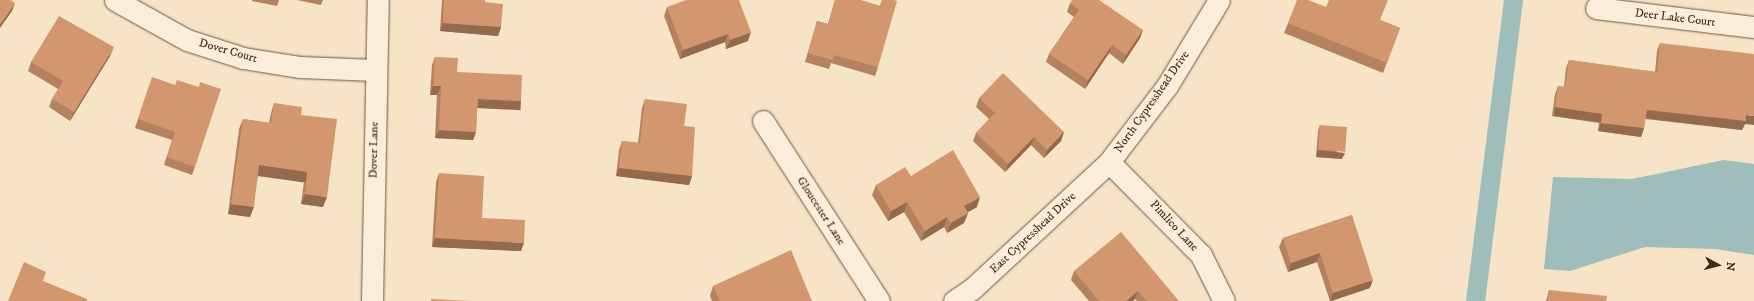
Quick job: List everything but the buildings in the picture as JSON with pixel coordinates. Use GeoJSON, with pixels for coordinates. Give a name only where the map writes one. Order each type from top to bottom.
{"type":"FeatureCollection","features":[{"type":"Feature","properties":{"kind":"street","name":"Dover Court"},"geometry":{"type":"LineString","coordinates":[[115,0],[187,40],[243,58],[300,67],[375,70]]}},
{"type":"Feature","properties":{"kind":"street","name":"Dover Lane"},"geometry":{"type":"LineString","coordinates":[[372,301],[375,70],[378,0]]}},
{"type":"Feature","properties":{"kind":"street","name":"North Cypresshead Drive"},"geometry":{"type":"LineString","coordinates":[[1109,162],[1167,86],[1220,0]]}},
{"type":"Feature","properties":{"kind":"street","name":"Deer Lake Court"},"geometry":{"type":"LineString","coordinates":[[1596,8],[1754,27]]}},
{"type":"Feature","properties":{"kind":"street","name":"Gloucester Lane"},"geometry":{"type":"LineString","coordinates":[[763,121],[879,301]]}},
{"type":"Feature","properties":{"kind":"street","name":"East Cypresshead Drive"},"geometry":{"type":"LineString","coordinates":[[954,301],[972,290],[1109,162]]}},
{"type":"Feature","properties":{"kind":"street","name":"Pimlico Lane"},"geometry":{"type":"LineString","coordinates":[[1109,162],[1201,255],[1224,301]]}},
{"type":"Feature","properties":{"kind":"water"},"geometry":{"type":"Polygon","coordinates":[[[1724,160],[1754,164],[1754,255],[1715,249],[1645,247],[1570,271],[1544,269],[1553,177],[1632,179],[1724,160]]]}},
{"type":"Feature","properties":{"kind":"waterway"},"geometry":{"type":"LineString","coordinates":[[1475,301],[1513,0]]}}]}
